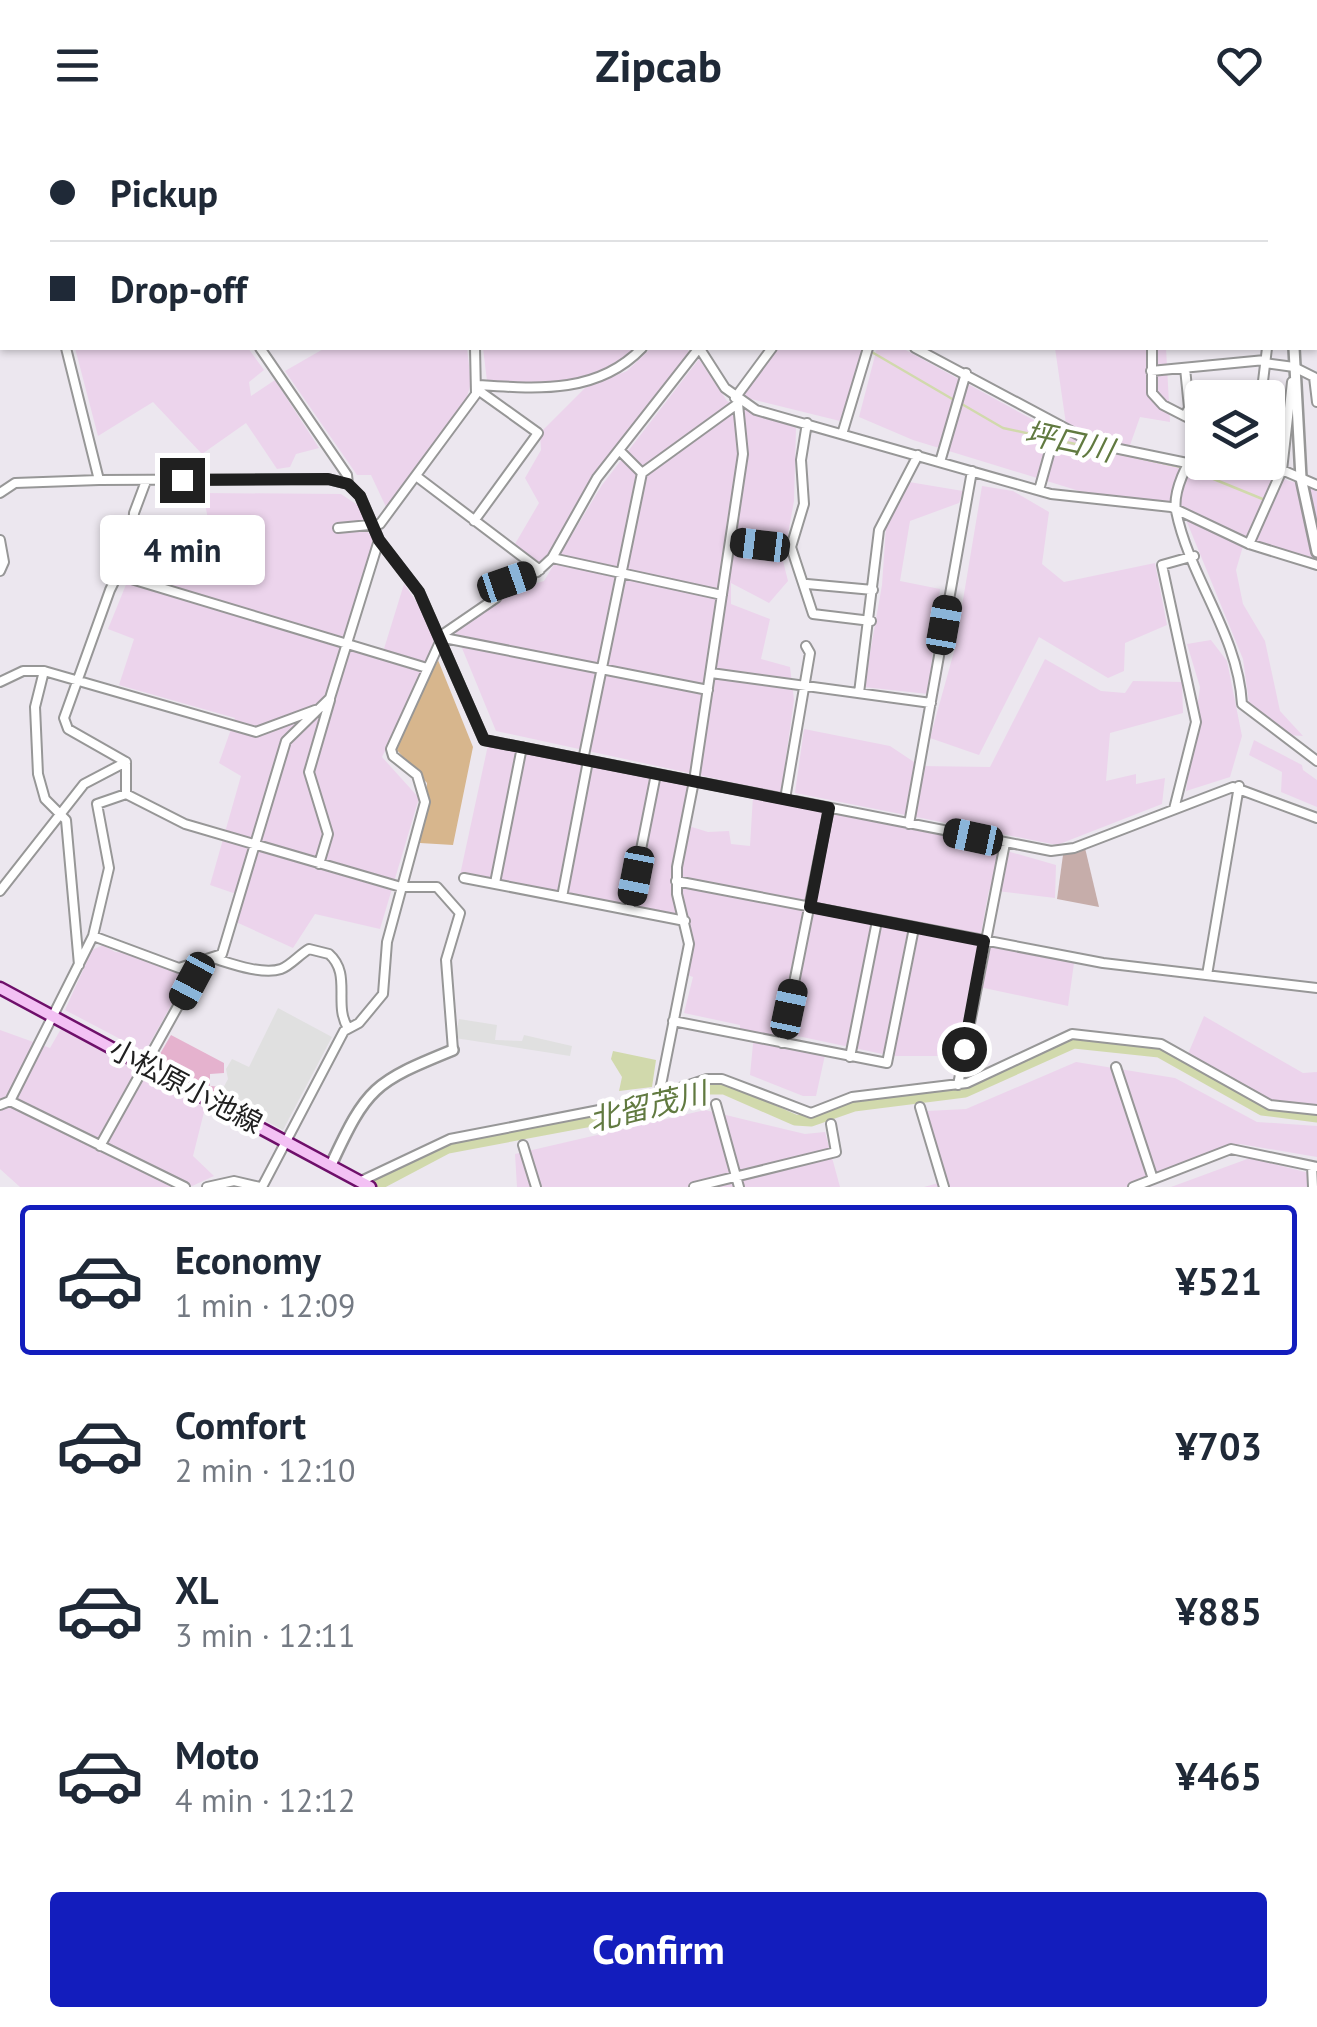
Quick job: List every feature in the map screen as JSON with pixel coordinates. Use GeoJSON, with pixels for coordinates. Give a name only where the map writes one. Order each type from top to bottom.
{"type":"FeatureCollection","features":[{"type":"Feature","properties":{"kind":"main road","name":"小松原小池線"},"geometry":{"type":"LineString","coordinates":[[0,988],[366,1184]]}},
{"type":"Feature","properties":{"kind":"street"},"geometry":{"type":"LineString","coordinates":[[66,350],[99,480]]}},
{"type":"Feature","properties":{"kind":"street"},"geometry":{"type":"LineString","coordinates":[[261,350],[348,475],[348,484]]}},
{"type":"Feature","properties":{"kind":"street"},"geometry":{"type":"LineString","coordinates":[[338,528],[373,526],[416,476],[478,388],[476,350]]}},
{"type":"Feature","properties":{"kind":"street"},"geometry":{"type":"LineString","coordinates":[[478,388],[548,389],[617,372],[640,350]]}},
{"type":"Feature","properties":{"kind":"street"},"geometry":{"type":"LineString","coordinates":[[207,1187],[234,1181],[261,1187],[348,1028],[359,1023],[382,994],[385,950],[406,884],[425,802],[424,788],[392,750],[439,640],[496,598],[507,582],[540,570],[552,558],[618,450],[697,350]]}},
{"type":"Feature","properties":{"kind":"street"},"geometry":{"type":"LineString","coordinates":[[700,350],[716,378],[738,401],[1039,490],[1176,510],[1249,544],[1317,565]]}},
{"type":"Feature","properties":{"kind":"street"},"geometry":{"type":"LineString","coordinates":[[562,897],[642,472],[738,401],[771,350]]}},
{"type":"Feature","properties":{"kind":"street"},"geometry":{"type":"LineString","coordinates":[[843,431],[867,350]]}},
{"type":"Feature","properties":{"kind":"street"},"geometry":{"type":"LineString","coordinates":[[919,350],[1095,444],[1185,463]]}},
{"type":"Feature","properties":{"kind":"street"},"geometry":{"type":"LineString","coordinates":[[1152,350],[1156,398],[1185,416]]}},
{"type":"Feature","properties":{"kind":"street"},"geometry":{"type":"LineString","coordinates":[[1263,380],[1267,350]]}},
{"type":"Feature","properties":{"kind":"street"},"geometry":{"type":"LineString","coordinates":[[1294,350],[1301,478],[1317,552]]}},
{"type":"Feature","properties":{"kind":"street"},"geometry":{"type":"LineString","coordinates":[[1151,371],[1265,362],[1294,367],[1314,377],[1317,402]]}},
{"type":"Feature","properties":{"kind":"street"},"geometry":{"type":"LineString","coordinates":[[1285,444],[1294,367]]}},
{"type":"Feature","properties":{"kind":"street"},"geometry":{"type":"LineString","coordinates":[[1185,368],[1186,380]]}},
{"type":"Feature","properties":{"kind":"street"},"geometry":{"type":"LineString","coordinates":[[940,462],[966,373]]}},
{"type":"Feature","properties":{"kind":"street"},"geometry":{"type":"LineString","coordinates":[[474,521],[538,433],[478,388]]}},
{"type":"Feature","properties":{"kind":"street"},"geometry":{"type":"LineString","coordinates":[[659,1095],[689,944],[676,881],[743,454],[738,401]]}},
{"type":"Feature","properties":{"kind":"street"},"geometry":{"type":"LineString","coordinates":[[807,423],[801,460],[804,504],[791,547],[807,584],[814,614],[871,622]]}},
{"type":"Feature","properties":{"kind":"street"},"geometry":{"type":"LineString","coordinates":[[1039,490],[1058,426]]}},
{"type":"Feature","properties":{"kind":"street"},"geometry":{"type":"LineString","coordinates":[[618,450],[642,472]]}},
{"type":"Feature","properties":{"kind":"street"},"geometry":{"type":"LineString","coordinates":[[860,693],[880,523],[918,455]]}},
{"type":"Feature","properties":{"kind":"street"},"geometry":{"type":"LineString","coordinates":[[909,824],[972,471]]}},
{"type":"Feature","properties":{"kind":"street"},"geometry":{"type":"LineString","coordinates":[[1285,471],[1317,486]]}},
{"type":"Feature","properties":{"kind":"street"},"geometry":{"type":"LineString","coordinates":[[1185,472],[1176,510],[1237,661],[1244,708],[1317,761]]}},
{"type":"Feature","properties":{"kind":"street"},"geometry":{"type":"LineString","coordinates":[[416,476],[540,570]]}},
{"type":"Feature","properties":{"kind":"street"},"geometry":{"type":"LineString","coordinates":[[0,493],[16,483],[99,480],[328,479],[348,484],[360,496],[379,540],[419,592],[484,740],[1005,843],[1062,850],[1239,786],[1317,818]]}},
{"type":"Feature","properties":{"kind":"street"},"geometry":{"type":"LineString","coordinates":[[1249,544],[1278,480]]}},
{"type":"Feature","properties":{"kind":"street"},"geometry":{"type":"LineString","coordinates":[[126,762],[68,729],[64,718],[132,545],[134,513],[146,481]]}},
{"type":"Feature","properties":{"kind":"street"},"geometry":{"type":"LineString","coordinates":[[0,540],[4,562],[0,571]]}},
{"type":"Feature","properties":{"kind":"street"},"geometry":{"type":"LineString","coordinates":[[320,864],[328,834],[309,772],[379,540]]}},
{"type":"Feature","properties":{"kind":"street"},"geometry":{"type":"LineString","coordinates":[[731,540],[791,547]]}},
{"type":"Feature","properties":{"kind":"street"},"geometry":{"type":"LineString","coordinates":[[132,545],[182,552]]}},
{"type":"Feature","properties":{"kind":"street"},"geometry":{"type":"LineString","coordinates":[[1174,809],[1196,722],[1162,565],[1194,556]]}},
{"type":"Feature","properties":{"kind":"street"},"geometry":{"type":"LineString","coordinates":[[552,558],[722,596]]}},
{"type":"Feature","properties":{"kind":"street"},"geometry":{"type":"LineString","coordinates":[[118,575],[427,668]]}},
{"type":"Feature","properties":{"kind":"street"},"geometry":{"type":"LineString","coordinates":[[807,584],[873,590]]}},
{"type":"Feature","properties":{"kind":"street"},"geometry":{"type":"LineString","coordinates":[[439,640],[708,690]]}},
{"type":"Feature","properties":{"kind":"street"},"geometry":{"type":"LineString","coordinates":[[785,799],[810,653],[806,646]]}},
{"type":"Feature","properties":{"kind":"street"},"geometry":{"type":"LineString","coordinates":[[0,682],[23,672],[78,678],[256,732],[315,710]]}},
{"type":"Feature","properties":{"kind":"street"},"geometry":{"type":"LineString","coordinates":[[44,672],[35,706],[38,774],[45,798],[60,812],[69,832],[80,965]]}},
{"type":"Feature","properties":{"kind":"street"},"geometry":{"type":"LineString","coordinates":[[711,673],[931,703]]}},
{"type":"Feature","properties":{"kind":"street"},"geometry":{"type":"LineString","coordinates":[[216,958],[225,946],[286,741],[330,698]]}},
{"type":"Feature","properties":{"kind":"street"},"geometry":{"type":"LineString","coordinates":[[494,884],[522,748]]}},
{"type":"Feature","properties":{"kind":"street"},"geometry":{"type":"LineString","coordinates":[[0,891],[84,784],[126,762]]}},
{"type":"Feature","properties":{"kind":"street"},"geometry":{"type":"LineString","coordinates":[[126,762],[126,794]]}},
{"type":"Feature","properties":{"kind":"street"},"geometry":{"type":"LineString","coordinates":[[629,910],[656,774]]}},
{"type":"Feature","properties":{"kind":"street"},"geometry":{"type":"LineString","coordinates":[[1207,975],[1239,786]]}},
{"type":"Feature","properties":{"kind":"street"},"geometry":{"type":"LineString","coordinates":[[0,1105],[10,1101],[93,936],[109,868],[97,804],[126,794],[185,824],[401,887],[406,884],[438,888],[460,913],[446,960],[452,1050],[396,1074],[371,1090],[331,1165]]}},
{"type":"Feature","properties":{"kind":"street"},"geometry":{"type":"LineString","coordinates":[[782,1043],[829,808]]}},
{"type":"Feature","properties":{"kind":"street"},"geometry":{"type":"LineString","coordinates":[[958,1085],[1005,843]]}},
{"type":"Feature","properties":{"kind":"street"},"geometry":{"type":"LineString","coordinates":[[464,878],[686,921]]}},
{"type":"Feature","properties":{"kind":"street"},"geometry":{"type":"LineString","coordinates":[[676,881],[1104,963],[1317,988]]}},
{"type":"Feature","properties":{"kind":"street"},"geometry":{"type":"LineString","coordinates":[[850,1056],[877,920]]}},
{"type":"Feature","properties":{"kind":"street"},"geometry":{"type":"LineString","coordinates":[[672,1022],[887,1063],[914,928]]}},
{"type":"Feature","properties":{"kind":"street"},"geometry":{"type":"LineString","coordinates":[[93,936],[175,967],[216,958],[237,960],[249,968],[282,969],[309,949],[329,954],[342,972],[341,1016],[348,1028]]}},
{"type":"Feature","properties":{"kind":"street"},"geometry":{"type":"LineString","coordinates":[[100,1146],[147,1065],[197,964]]}},
{"type":"Feature","properties":{"kind":"street"},"geometry":{"type":"LineString","coordinates":[[366,1184],[450,1139],[659,1095],[707,1078],[722,1079],[811,1113],[852,1097],[958,1085],[1072,1034],[1160,1044],[1260,1101],[1317,1110]]}},
{"type":"Feature","properties":{"kind":"street"},"geometry":{"type":"LineString","coordinates":[[1116,1067],[1152,1180]]}},
{"type":"Feature","properties":{"kind":"street"},"geometry":{"type":"LineString","coordinates":[[10,1101],[185,1187]]}},
{"type":"Feature","properties":{"kind":"street"},"geometry":{"type":"LineString","coordinates":[[716,1104],[737,1182]]}},
{"type":"Feature","properties":{"kind":"street"},"geometry":{"type":"LineString","coordinates":[[920,1107],[944,1187]]}},
{"type":"Feature","properties":{"kind":"street"},"geometry":{"type":"LineString","coordinates":[[694,1187],[737,1182],[836,1152],[831,1124]]}},
{"type":"Feature","properties":{"kind":"street"},"geometry":{"type":"LineString","coordinates":[[524,1145],[536,1187]]}},
{"type":"Feature","properties":{"kind":"street"},"geometry":{"type":"LineString","coordinates":[[1134,1187],[1230,1148],[1314,1166],[1313,1187]]}},
{"type":"Feature","properties":{"kind":"shaded area"},"geometry":{"type":"Polygon","coordinates":[[[76,350],[249,350],[264,370],[249,382],[251,396],[275,380],[319,448],[296,454],[290,467],[277,469],[246,423],[202,454],[153,402],[98,436],[76,350]]]}},
{"type":"Feature","properties":{"kind":"shaded area"},"geometry":{"type":"Polygon","coordinates":[[[322,350],[467,350],[471,383],[464,407],[386,507],[371,475],[357,475],[285,371],[322,350]]]}},
{"type":"Feature","properties":{"kind":"shaded area"},"geometry":{"type":"Polygon","coordinates":[[[483,350],[639,350],[619,369],[553,384],[487,381],[483,350]]]}},
{"type":"Feature","properties":{"kind":"shaded area"},"geometry":{"type":"Polygon","coordinates":[[[649,350],[689,353],[600,471],[551,551],[541,563],[529,561],[515,544],[539,503],[525,478],[541,450],[540,433],[585,388],[627,371],[649,350]]]}},
{"type":"Feature","properties":{"kind":"shaded area"},"geometry":{"type":"Polygon","coordinates":[[[775,350],[862,350],[840,421],[743,397],[775,350]]]}},
{"type":"Feature","properties":{"kind":"shaded area"},"geometry":{"type":"Polygon","coordinates":[[[876,350],[906,350],[1050,429],[1111,453],[1185,469],[1185,480],[1285,479],[1317,489],[1317,562],[1243,546],[1236,570],[1243,604],[1265,641],[1280,711],[1303,736],[1288,735],[1250,710],[1243,659],[1180,505],[1102,498],[913,440],[859,417],[876,350]]]}},
{"type":"Feature","properties":{"kind":"shaded area"},"geometry":{"type":"Polygon","coordinates":[[[1055,350],[1166,350],[1170,422],[1140,417],[1129,448],[1066,424],[1055,350]]]}},
{"type":"Feature","properties":{"kind":"shaded area"},"geometry":{"type":"Polygon","coordinates":[[[699,359],[727,401],[796,428],[794,501],[783,561],[788,581],[769,603],[731,583],[731,604],[770,619],[761,659],[790,667],[794,700],[781,793],[496,731],[455,631],[509,591],[544,581],[602,485],[699,359]]]}},
{"type":"Feature","properties":{"kind":"shaded area"},"geometry":{"type":"Polygon","coordinates":[[[909,482],[963,491],[959,503],[910,521],[900,581],[940,589],[928,694],[864,687],[882,585],[886,527],[909,482]]]}},
{"type":"Feature","properties":{"kind":"shaded area"},"geometry":{"type":"Polygon","coordinates":[[[982,486],[1013,491],[1049,512],[1042,564],[1064,582],[1155,563],[1167,625],[1125,643],[1124,671],[1108,678],[1039,637],[979,755],[930,738],[955,648],[982,486]]]}},
{"type":"Feature","properties":{"kind":"shaded area"},"geometry":{"type":"Polygon","coordinates":[[[203,493],[341,494],[368,512],[366,530],[374,540],[344,641],[383,652],[404,584],[429,619],[437,643],[382,757],[419,798],[380,929],[315,914],[293,948],[236,922],[242,896],[210,885],[241,776],[219,763],[235,718],[119,685],[134,639],[108,629],[138,555],[215,556],[203,493]]]}},
{"type":"Feature","properties":{"kind":"shaded area"},"geometry":{"type":"Polygon","coordinates":[[[1211,640],[1227,661],[1242,736],[1230,777],[1186,791],[1200,687],[1187,644],[1211,640]]]}},
{"type":"Feature","properties":{"kind":"shaded area"},"geometry":{"type":"Polygon","coordinates":[[[1045,659],[1101,691],[1125,693],[1133,681],[1182,682],[1183,713],[1110,733],[1106,781],[1136,774],[1136,784],[1165,778],[1162,804],[1057,845],[795,793],[804,729],[890,746],[920,766],[990,767],[1045,659]]]}},
{"type":"Feature","properties":{"kind":"shaded area"},"geometry":{"type":"Polygon","coordinates":[[[438,660],[473,747],[453,845],[420,843],[427,783],[395,748],[438,660]]]}},
{"type":"Feature","properties":{"kind":"shaded area"},"geometry":{"type":"Polygon","coordinates":[[[1254,740],[1302,765],[1317,780],[1317,807],[1281,792],[1282,772],[1249,755],[1254,740]]]}},
{"type":"Feature","properties":{"kind":"shaded area"},"geometry":{"type":"Polygon","coordinates":[[[488,745],[689,784],[682,824],[708,832],[729,831],[731,844],[750,846],[753,796],[933,830],[1056,865],[1055,898],[989,890],[979,944],[1074,963],[1068,1006],[970,985],[956,1056],[892,1056],[788,1034],[785,1045],[825,1055],[816,1096],[803,1096],[750,1075],[754,1034],[740,1031],[740,1025],[684,1013],[693,977],[685,974],[693,938],[688,919],[460,875],[488,745]]]}},
{"type":"Feature","properties":{"kind":"shaded area"},"geometry":{"type":"Polygon","coordinates":[[[1085,848],[1099,907],[1057,899],[1063,855],[1085,848]]]}},
{"type":"Feature","properties":{"kind":"shaded area"},"geometry":{"type":"Polygon","coordinates":[[[103,945],[115,952],[142,954],[187,977],[145,1052],[65,1010],[92,950],[103,945]]]}},
{"type":"Feature","properties":{"kind":"shaded area"},"geometry":{"type":"Polygon","coordinates":[[[278,1008],[332,1037],[283,1130],[219,1096],[232,1059],[249,1067],[278,1008]]]}},
{"type":"Feature","properties":{"kind":"shaded area"},"geometry":{"type":"Polygon","coordinates":[[[1204,1016],[1303,1073],[1317,1072],[1317,1107],[1271,1103],[1188,1054],[1204,1016]]]}},
{"type":"Feature","properties":{"kind":"shaded area"},"geometry":{"type":"Polygon","coordinates":[[[459,1019],[497,1025],[495,1040],[522,1041],[524,1035],[572,1046],[570,1056],[455,1038],[459,1019]]]}},
{"type":"Feature","properties":{"kind":"shaded area"},"geometry":{"type":"Polygon","coordinates":[[[62,1027],[205,1108],[193,1156],[214,1176],[190,1187],[20,1187],[0,1169],[0,1030],[50,1048],[62,1027]]]}},
{"type":"Feature","properties":{"kind":"shaded area"},"geometry":{"type":"Polygon","coordinates":[[[171,1035],[224,1063],[224,1073],[210,1074],[210,1086],[222,1087],[217,1094],[163,1063],[160,1054],[171,1035]]]}},
{"type":"Feature","properties":{"kind":"shaded area"},"geometry":{"type":"Polygon","coordinates":[[[613,1051],[656,1060],[652,1087],[619,1091],[622,1077],[611,1059],[613,1051]]]}},
{"type":"Feature","properties":{"kind":"shaded area"},"geometry":{"type":"Polygon","coordinates":[[[1076,1062],[1175,1078],[1257,1122],[1317,1126],[1317,1157],[1240,1144],[1133,1187],[924,1187],[946,1181],[927,1111],[966,1109],[1076,1062]]]}},
{"type":"Feature","properties":{"kind":"shaded area"},"geometry":{"type":"Polygon","coordinates":[[[705,1110],[805,1134],[825,1132],[840,1187],[517,1187],[515,1154],[705,1110]]]}},
{"type":"Feature","properties":{"kind":"shaded area"},"geometry":{"type":"Polygon","coordinates":[[[1250,1158],[1317,1175],[1317,1187],[1171,1187],[1250,1158]]]}},
{"type":"Feature","properties":{"kind":"waterway","name":"坪口川"},"geometry":{"type":"LineString","coordinates":[[870,351],[954,400]]}},
{"type":"Feature","properties":{"kind":"waterway","name":"坪口川"},"geometry":{"type":"LineString","coordinates":[[960,403],[1003,428],[1049,438]]}},
{"type":"Feature","properties":{"kind":"waterway","name":"坪口川"},"geometry":{"type":"LineString","coordinates":[[1057,440],[1181,467]]}},
{"type":"Feature","properties":{"kind":"waterway","name":"坪口川"},"geometry":{"type":"LineString","coordinates":[[1216,480],[1265,500]]}},
{"type":"Feature","properties":{"kind":"waterway","name":"北留茂川"},"geometry":{"type":"LineString","coordinates":[[374,1187],[448,1148],[634,1113],[699,1089],[724,1089],[795,1120],[811,1121],[854,1106],[965,1092],[1074,1043],[1159,1052],[1262,1110],[1317,1117]]}},
{"type":"Feature","properties":{"kind":"route"},"geometry":{"type":"LineString","coordinates":[[182,480],[328,479],[348,484],[368,510],[379,540],[419,592],[484,740],[829,808],[810,907],[984,941],[964,1049]]}}]}
